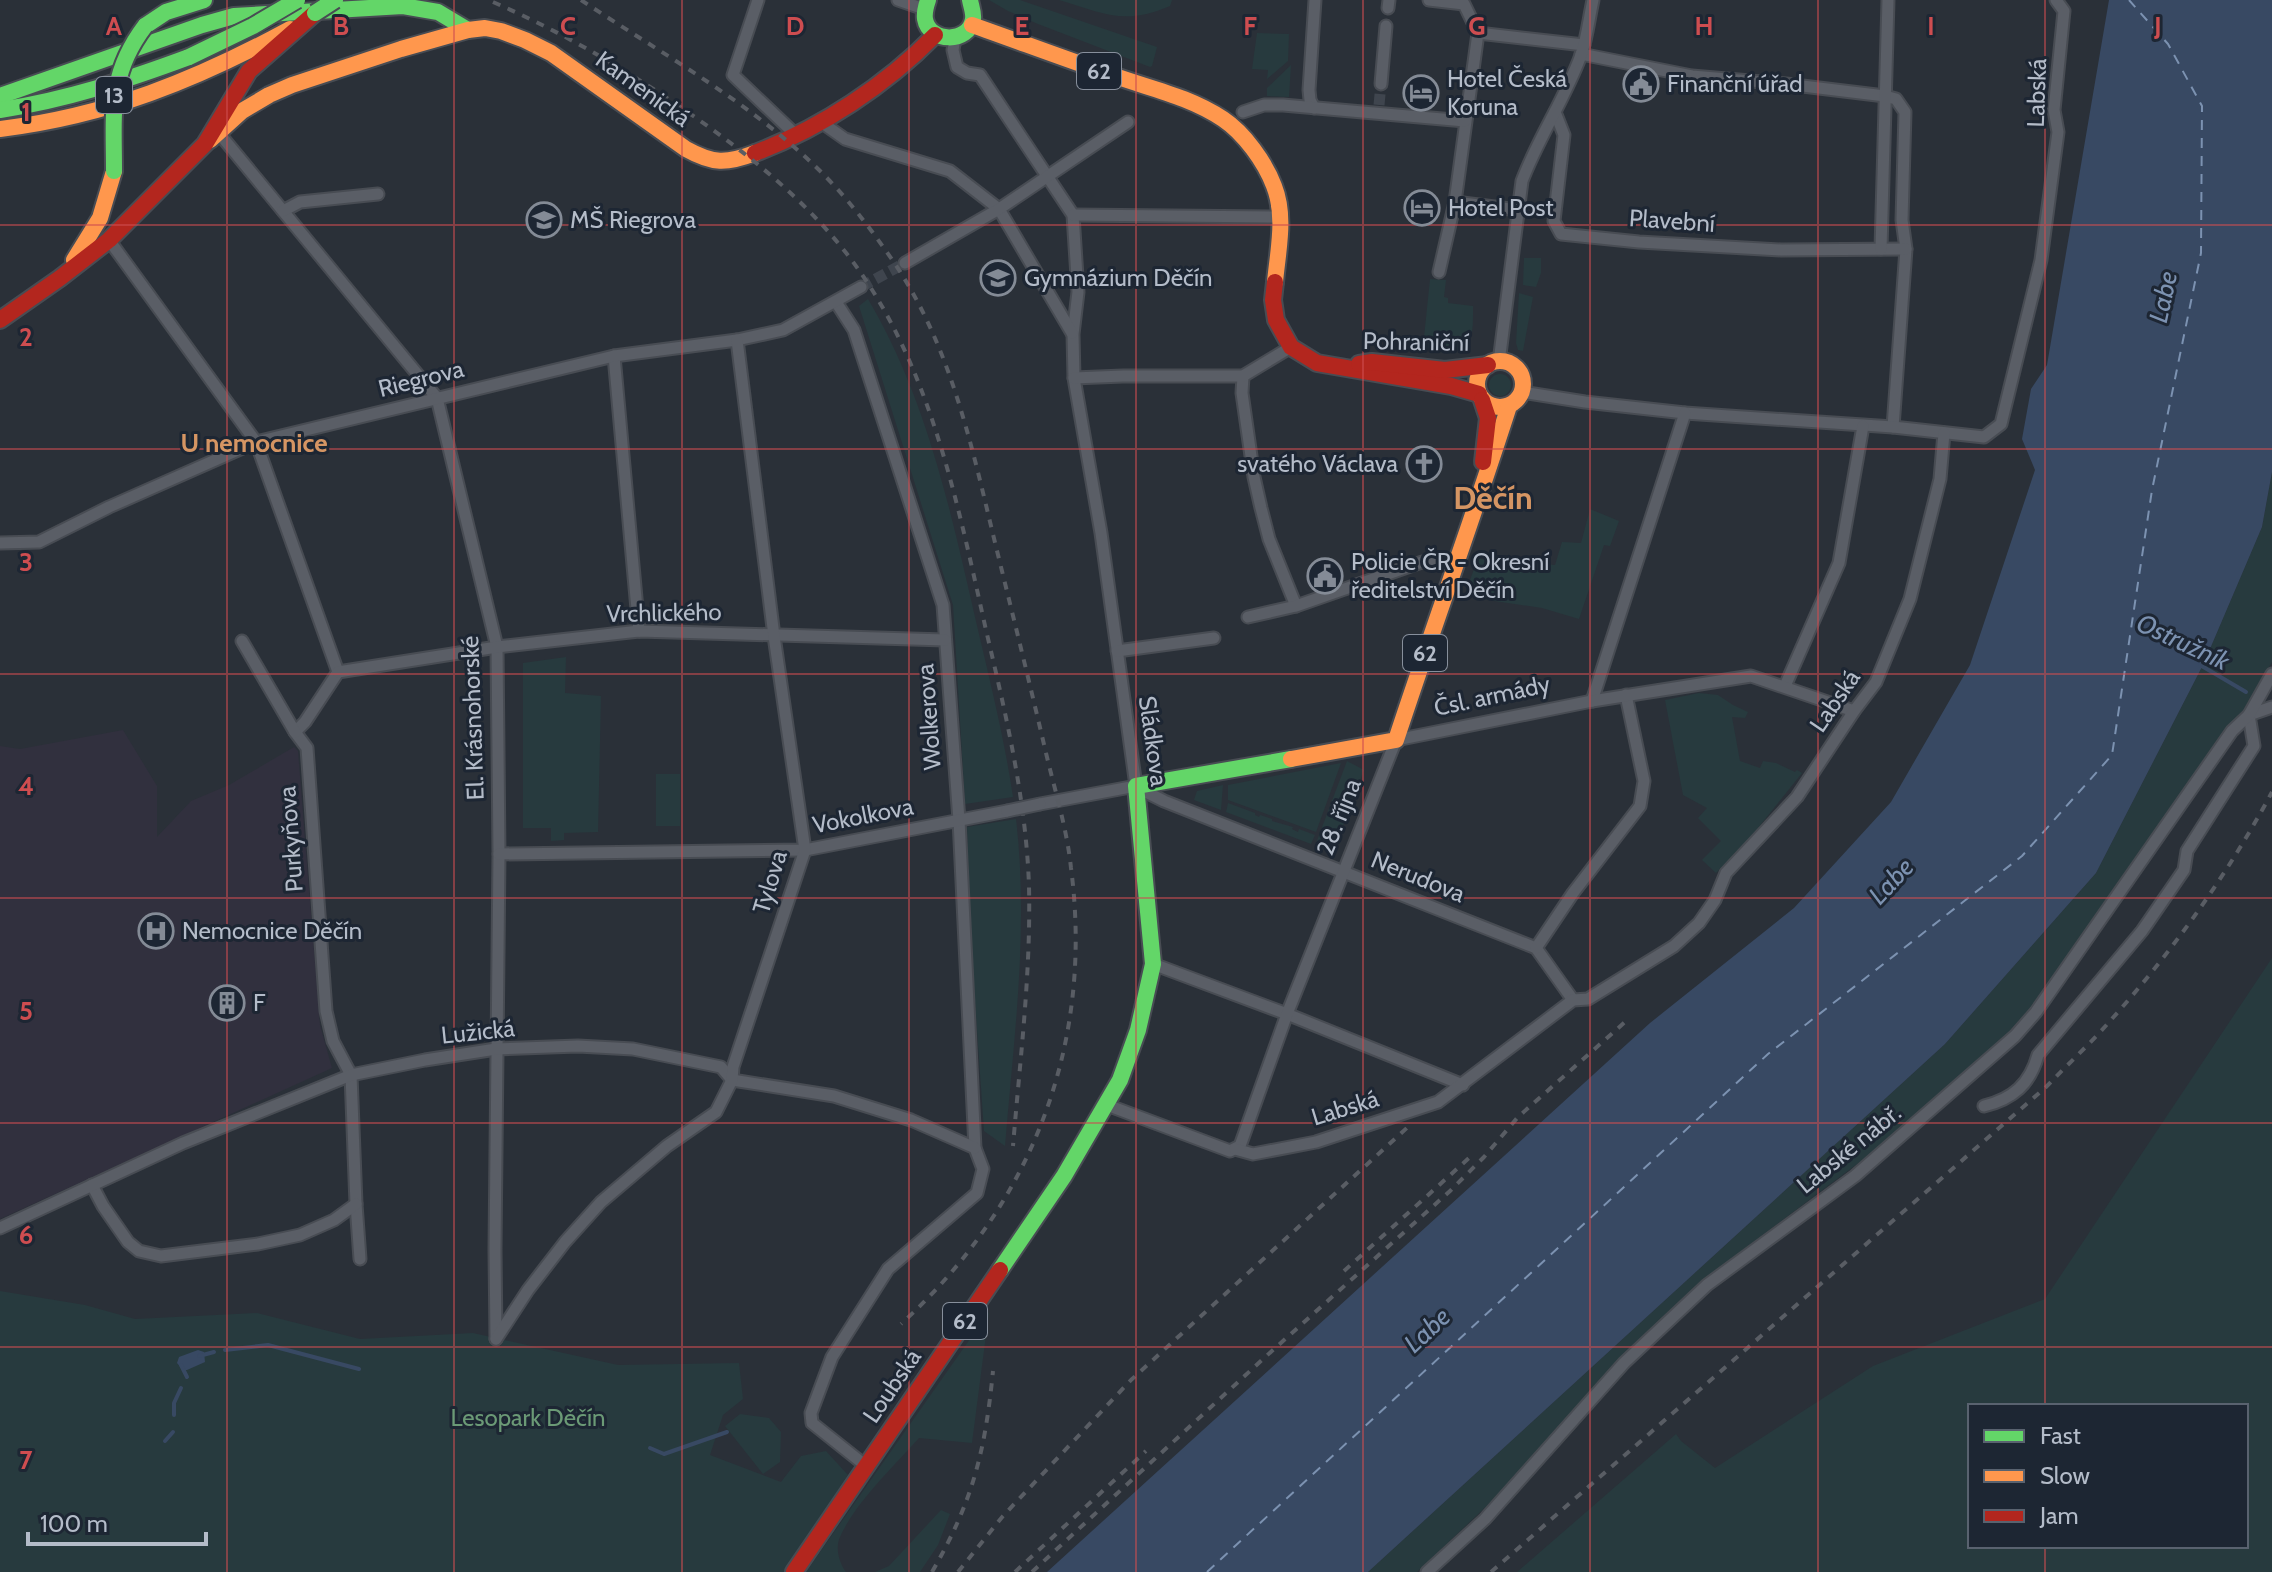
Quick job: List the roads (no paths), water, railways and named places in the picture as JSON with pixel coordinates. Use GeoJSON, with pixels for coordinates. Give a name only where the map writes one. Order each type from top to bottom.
{"type":"FeatureCollection","features":[{"type":"Feature","properties":{"kind":"main road","name":"13"},"geometry":{"type":"LineString","coordinates":[[60,278],[88,242],[108,202],[114,171],[115,79],[121,61],[137,35],[154,18],[178,6],[204,0]]}},
{"type":"Feature","properties":{"kind":"main road"},"geometry":{"type":"LineString","coordinates":[[0,110],[66,98],[113,85],[189,57],[253,26],[297,0]]}},
{"type":"Feature","properties":{"kind":"main road","name":"13"},"geometry":{"type":"LineString","coordinates":[[205,144],[242,81],[266,54],[335,0]]}},
{"type":"Feature","properties":{"kind":"main road"},"geometry":{"type":"LineString","coordinates":[[926,4],[924,19],[928,28],[935,35],[955,38],[965,34],[972,25],[975,13],[970,0]]}},
{"type":"Feature","properties":{"kind":"main road"},"geometry":{"type":"LineString","coordinates":[[0,96],[234,16],[403,6],[430,8],[452,16],[468,30]]}},
{"type":"Feature","properties":{"kind":"main road"},"geometry":{"type":"LineString","coordinates":[[0,129],[35,125],[100,110],[196,76],[263,44],[315,13]]}},
{"type":"Feature","properties":{"kind":"main road","name":"62"},"geometry":{"type":"LineString","coordinates":[[972,25],[1190,100],[1225,120],[1242,137],[1270,176],[1281,217],[1273,300],[1276,320],[1291,347]]}},
{"type":"Feature","properties":{"kind":"main road","name":"Kamenická"},"geometry":{"type":"LineString","coordinates":[[0,320],[109,240],[242,111],[292,85],[401,49],[468,30],[485,28],[501,31],[551,53],[686,149],[707,161],[719,162],[739,160],[797,136],[821,122],[911,60],[935,35]]}},
{"type":"Feature","properties":{"kind":"main road","name":"Pohraniční"},"geometry":{"type":"LineString","coordinates":[[1291,347],[1317,363],[1451,386],[1480,397]]}},
{"type":"Feature","properties":{"kind":"main road","name":"Pohraniční"},"geometry":{"type":"LineString","coordinates":[[1342,366],[1372,362],[1471,370],[1494,363]]}},
{"type":"Feature","properties":{"kind":"main road"},"geometry":{"type":"LineString","coordinates":[[1494,363],[1510,364],[1523,381],[1522,392],[1509,406],[1490,406],[1480,397],[1476,381],[1480,372],[1494,363]]}},
{"type":"Feature","properties":{"kind":"main road","name":"28. října"},"geometry":{"type":"LineString","coordinates":[[1478,503],[1488,418],[1480,397]]}},
{"type":"Feature","properties":{"kind":"main road","name":"28. října"},"geometry":{"type":"LineString","coordinates":[[1396,740],[1509,406]]}},
{"type":"Feature","properties":{"kind":"main road","name":"Čsl. armády"},"geometry":{"type":"LineString","coordinates":[[1136,786],[1396,740]]}},
{"type":"Feature","properties":{"kind":"main road","name":"Sládkova"},"geometry":{"type":"LineString","coordinates":[[1107,1105],[1120,1080],[1138,1030],[1153,964],[1136,786]]}},
{"type":"Feature","properties":{"kind":"main road","name":"Loubská"},"geometry":{"type":"LineString","coordinates":[[794,1572],[1064,1176],[1107,1105]]}},
{"type":"Feature","properties":{"kind":"street"},"geometry":{"type":"LineString","coordinates":[[758,0],[733,75],[797,136]]}},
{"type":"Feature","properties":{"kind":"street"},"geometry":{"type":"LineString","coordinates":[[898,0],[926,4]]}},
{"type":"Feature","properties":{"kind":"street"},"geometry":{"type":"LineString","coordinates":[[1314,108],[1309,90],[1315,0]]}},
{"type":"Feature","properties":{"kind":"street"},"geometry":{"type":"LineString","coordinates":[[1429,0],[1464,4],[1478,33],[1455,202],[1439,272]]}},
{"type":"Feature","properties":{"kind":"street"},"geometry":{"type":"LineString","coordinates":[[1494,363],[1522,181],[1582,49],[1593,0]]}},
{"type":"Feature","properties":{"kind":"street"},"geometry":{"type":"LineString","coordinates":[[1881,249],[1888,0]]}},
{"type":"Feature","properties":{"kind":"street","name":"Labská"},"geometry":{"type":"LineString","coordinates":[[1107,1105],[1230,1151],[1237,1147],[1253,1154],[1316,1142],[1438,1102],[1573,1000],[1595,995],[1674,946],[1699,923],[1715,900],[1726,873],[1797,797],[1876,682],[1910,599],[1940,479],[1944,433],[1984,437],[2001,424],[2041,260],[2058,132],[2054,110],[2064,11],[2056,0]]}},
{"type":"Feature","properties":{"kind":"street"},"geometry":{"type":"LineString","coordinates":[[1381,84],[1386,26]]}},
{"type":"Feature","properties":{"kind":"street"},"geometry":{"type":"LineString","coordinates":[[1478,33],[1582,49],[1692,76],[1786,84],[1896,99],[1905,112],[1902,220],[1906,249],[1893,427]]}},
{"type":"Feature","properties":{"kind":"street"},"geometry":{"type":"LineString","coordinates":[[955,38],[953,50],[957,67],[980,75],[1073,215],[1281,217]]}},
{"type":"Feature","properties":{"kind":"street"},"geometry":{"type":"LineString","coordinates":[[1243,112],[1264,105],[1379,110],[1465,121]]}},
{"type":"Feature","properties":{"kind":"street","name":"Plavební"},"geometry":{"type":"LineString","coordinates":[[1555,112],[1564,135],[1554,221],[1561,234],[1781,250],[1906,249]]}},
{"type":"Feature","properties":{"kind":"street"},"geometry":{"type":"LineString","coordinates":[[821,122],[845,139],[950,171],[999,209],[1073,334]]}},
{"type":"Feature","properties":{"kind":"street"},"geometry":{"type":"LineString","coordinates":[[905,263],[999,209],[1128,122]]}},
{"type":"Feature","properties":{"kind":"street","name":"El. Krásnohorské"},"geometry":{"type":"LineString","coordinates":[[218,132],[437,398],[497,647],[496,1339]]}},
{"type":"Feature","properties":{"kind":"street"},"geometry":{"type":"LineString","coordinates":[[283,211],[300,202],[378,194]]}},
{"type":"Feature","properties":{"kind":"street"},"geometry":{"type":"LineString","coordinates":[[1455,202],[1518,210]]}},
{"type":"Feature","properties":{"kind":"street","name":"Sládkova"},"geometry":{"type":"LineString","coordinates":[[1073,215],[1078,292],[1073,334],[1074,378],[1101,533],[1136,786]]}},
{"type":"Feature","properties":{"kind":"street"},"geometry":{"type":"LineString","coordinates":[[109,240],[256,442],[338,672],[295,732],[242,641]]}},
{"type":"Feature","properties":{"kind":"street","name":"Riegrova"},"geometry":{"type":"LineString","coordinates":[[0,543],[39,542],[109,507],[256,442],[614,356],[737,340],[783,330],[861,287]]}},
{"type":"Feature","properties":{"kind":"street","name":"Wolkerova"},"geometry":{"type":"LineString","coordinates":[[836,302],[854,330],[943,605],[959,820],[975,1148],[983,1169],[977,1193],[888,1269],[832,1357],[818,1392],[811,1413],[812,1423],[866,1466]]}},
{"type":"Feature","properties":{"kind":"street","name":"Tylova"},"geometry":{"type":"LineString","coordinates":[[496,1339],[563,1244],[601,1202],[667,1146],[716,1112],[732,1080],[805,850],[774,636],[737,340]]}},
{"type":"Feature","properties":{"kind":"street"},"geometry":{"type":"LineString","coordinates":[[1074,378],[1243,376],[1291,347]]}},
{"type":"Feature","properties":{"kind":"street"},"geometry":{"type":"LineString","coordinates":[[614,356],[639,631]]}},
{"type":"Feature","properties":{"kind":"street"},"geometry":{"type":"LineString","coordinates":[[1243,376],[1242,393],[1261,508],[1269,539],[1296,606]]}},
{"type":"Feature","properties":{"kind":"street"},"geometry":{"type":"LineString","coordinates":[[1522,392],[1685,413],[1944,433]]}},
{"type":"Feature","properties":{"kind":"street"},"geometry":{"type":"LineString","coordinates":[[1592,701],[1685,413]]}},
{"type":"Feature","properties":{"kind":"street","name":"Labská"},"geometry":{"type":"LineString","coordinates":[[1785,686],[1839,563],[1863,426]]}},
{"type":"Feature","properties":{"kind":"street"},"geometry":{"type":"LineString","coordinates":[[1248,617],[1296,606],[1422,562],[1454,566]]}},
{"type":"Feature","properties":{"kind":"street","name":"Vrchlického"},"geometry":{"type":"LineString","coordinates":[[338,672],[497,647],[639,631],[945,640]]}},
{"type":"Feature","properties":{"kind":"street"},"geometry":{"type":"LineString","coordinates":[[1117,651],[1214,638]]}},
{"type":"Feature","properties":{"kind":"street","name":"Labské nábř."},"geometry":{"type":"LineString","coordinates":[[1427,1572],[1485,1519],[1624,1363],[1707,1285],[1855,1176],[2015,1036],[2036,1012],[2232,731],[2249,715],[2272,674]]}},
{"type":"Feature","properties":{"kind":"street","name":"Čsl. armády"},"geometry":{"type":"LineString","coordinates":[[1396,740],[1592,701],[1751,676],[1854,711]]}},
{"type":"Feature","properties":{"kind":"street"},"geometry":{"type":"LineString","coordinates":[[1573,1000],[1536,948],[1573,893],[1640,806],[1644,781],[1626,695]]}},
{"type":"Feature","properties":{"kind":"street","name":"Labské nábř."},"geometry":{"type":"LineString","coordinates":[[2249,715],[2272,707]]}},
{"type":"Feature","properties":{"kind":"street","name":"Labské nábř."},"geometry":{"type":"LineString","coordinates":[[1984,1106],[2021,1088],[2031,1077],[2038,1055],[2142,931],[2184,870],[2187,851],[2254,746],[2249,715]]}},
{"type":"Feature","properties":{"kind":"street","name":"Purkyňova"},"geometry":{"type":"LineString","coordinates":[[295,732],[307,748],[326,1011],[333,1041],[351,1075],[360,1259]]}},
{"type":"Feature","properties":{"kind":"street","name":"28. října"},"geometry":{"type":"LineString","coordinates":[[1237,1147],[1396,740]]}},
{"type":"Feature","properties":{"kind":"street","name":"Vokolkova"},"geometry":{"type":"LineString","coordinates":[[499,854],[805,850],[1136,786]]}},
{"type":"Feature","properties":{"kind":"street","name":"Nerudova"},"geometry":{"type":"LineString","coordinates":[[1136,786],[1164,801],[1536,948]]}},
{"type":"Feature","properties":{"kind":"street"},"geometry":{"type":"LineString","coordinates":[[1153,964],[1463,1085]]}},
{"type":"Feature","properties":{"kind":"street","name":"Lužická"},"geometry":{"type":"LineString","coordinates":[[0,1228],[183,1143],[351,1075],[496,1049],[578,1046],[633,1049],[721,1067],[732,1080],[834,1096],[911,1120],[975,1148]]}},
{"type":"Feature","properties":{"kind":"street"},"geometry":{"type":"LineString","coordinates":[[92,1185],[128,1242],[139,1251],[161,1256],[258,1244],[300,1235],[334,1220],[356,1204]]}},
{"type":"Feature","properties":{"kind":"water","name":"Labe"},"geometry":{"type":"Polygon","coordinates":[[[2109,0],[2272,0],[2272,472],[2262,527],[2204,663],[2096,873],[1945,1044],[1368,1572],[1047,1572],[1650,1023],[1794,908],[1891,802],[1970,665],[2035,470],[2022,439],[2031,389],[2047,365],[2109,0]]]}},
{"type":"Feature","properties":{"kind":"water"},"geometry":{"type":"Polygon","coordinates":[[[198,1350],[204,1352],[205,1362],[183,1370],[177,1363],[179,1357],[198,1350]]]}},
{"type":"Feature","properties":{"kind":"waterway","name":"Ostružník"},"geometry":{"type":"LineString","coordinates":[[2200,665],[2246,692]]}},
{"type":"Feature","properties":{"kind":"waterway"},"geometry":{"type":"LineString","coordinates":[[225,1350],[268,1345],[359,1369]]}},
{"type":"Feature","properties":{"kind":"waterway"},"geometry":{"type":"LineString","coordinates":[[199,1356],[214,1352]]}},
{"type":"Feature","properties":{"kind":"waterway"},"geometry":{"type":"LineString","coordinates":[[181,1365],[187,1377]]}},
{"type":"Feature","properties":{"kind":"waterway"},"geometry":{"type":"LineString","coordinates":[[174,1415],[174,1403],[181,1388]]}},
{"type":"Feature","properties":{"kind":"waterway"},"geometry":{"type":"LineString","coordinates":[[165,1441],[173,1432]]}},
{"type":"Feature","properties":{"kind":"waterway"},"geometry":{"type":"LineString","coordinates":[[650,1448],[664,1454],[727,1432]]}},
{"type":"Feature","properties":{"kind":"tunnel"},"geometry":{"type":"LineString","coordinates":[[1379,105],[1381,84]]}},
{"type":"Feature","properties":{"kind":"tunnel"},"geometry":{"type":"LineString","coordinates":[[861,287],[905,263]]}},
{"type":"Feature","properties":{"kind":"railway"},"geometry":{"type":"LineString","coordinates":[[581,0],[732,99],[790,143],[853,207],[910,287],[946,365],[971,446],[1060,810],[1071,868],[1076,933],[1073,997],[1062,1058],[1044,1117],[1018,1174],[986,1227],[947,1277],[901,1324]]}},
{"type":"Feature","properties":{"kind":"railway"},"geometry":{"type":"LineString","coordinates":[[493,2],[618,67],[689,113],[753,161],[793,195],[830,233],[876,296],[900,340],[937,434],[964,532],[1001,694],[1024,821],[1029,886],[1028,951],[1013,1146]]}},
{"type":"Feature","properties":{"kind":"railway"},"geometry":{"type":"LineString","coordinates":[[1491,1572],[2046,1087],[2095,1038],[2177,940],[2237,853],[2272,792]]}},
{"type":"Feature","properties":{"kind":"railway"},"geometry":{"type":"LineString","coordinates":[[1032,1572],[1450,1191],[1518,1117],[1625,1022]]}},
{"type":"Feature","properties":{"kind":"railway"},"geometry":{"type":"LineString","coordinates":[[958,1572],[1003,1516],[1131,1380],[1409,1126]]}},
{"type":"Feature","properties":{"kind":"railway"},"geometry":{"type":"LineString","coordinates":[[1344,1271],[1469,1158]]}},
{"type":"Feature","properties":{"kind":"railway"},"geometry":{"type":"LineString","coordinates":[[932,1572],[958,1522],[975,1475],[986,1427],[993,1371]]}},
{"type":"Feature","properties":{"kind":"railway"},"geometry":{"type":"LineString","coordinates":[[1015,1572],[1146,1451]]}},
{"type":"Feature","properties":{"kind":"place","name":"Finanční úřad"},"geometry":{"type":"Point","coordinates":[1641,84]}},
{"type":"Feature","properties":{"kind":"place","name":"Hotel Česká Koruna"},"geometry":{"type":"Point","coordinates":[1421,93]}},
{"type":"Feature","properties":{"kind":"place","name":"Hotel Post"},"geometry":{"type":"Point","coordinates":[1422,208]}},
{"type":"Feature","properties":{"kind":"place","name":"MŠ Riegrova"},"geometry":{"type":"Point","coordinates":[544,220]}},
{"type":"Feature","properties":{"kind":"place","name":"Gymnázium Děčín"},"geometry":{"type":"Point","coordinates":[998,278]}},
{"type":"Feature","properties":{"kind":"place","name":"svatého Václava"},"geometry":{"type":"Point","coordinates":[1424,464]}},
{"type":"Feature","properties":{"kind":"place","name":"Policie ČR - Okresní ředitelství Děčín"},"geometry":{"type":"Point","coordinates":[1325,576]}},
{"type":"Feature","properties":{"kind":"place","name":"Nemocnice Děčín"},"geometry":{"type":"Point","coordinates":[156,931]}},
{"type":"Feature","properties":{"kind":"place","name":"F"},"geometry":{"type":"Point","coordinates":[227,1003]}},
{"type":"Feature","properties":{"kind":"district","name":"U nemocnice"},"geometry":{"type":"Point","coordinates":[254,443]}},
{"type":"Feature","properties":{"kind":"district","name":"Děčín"},"geometry":{"type":"Point","coordinates":[1493,498]}},
{"type":"Feature","properties":{"kind":"park label","name":"Lesopark Děčín"},"geometry":{"type":"Point","coordinates":[528,1418]}}]}
